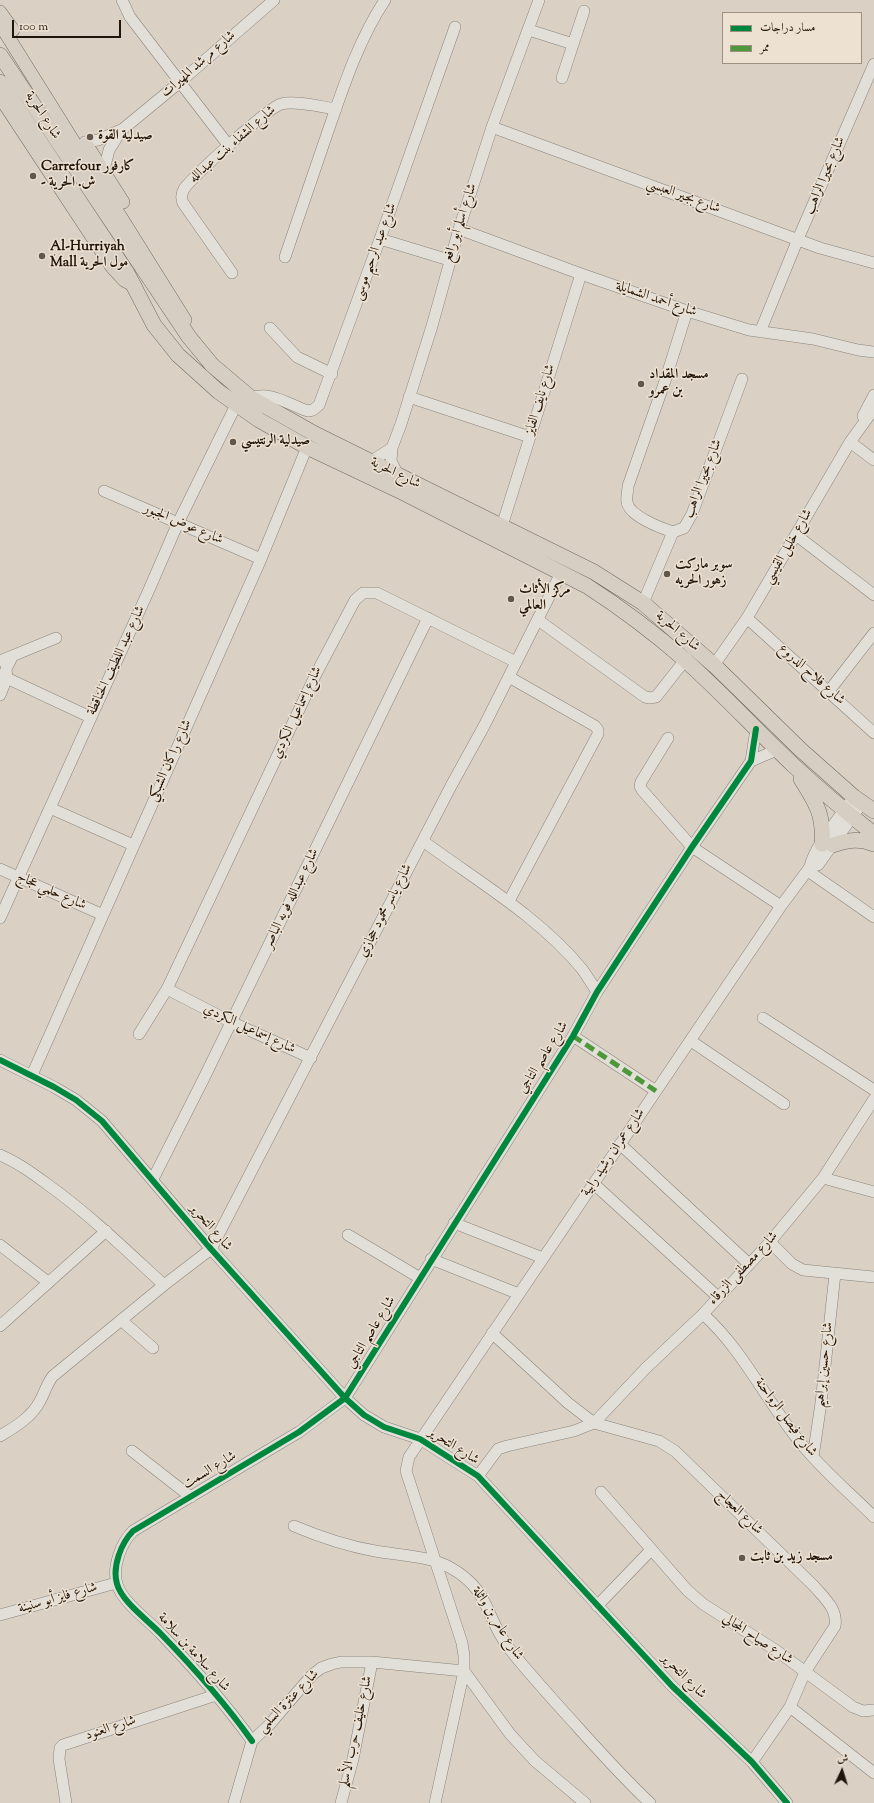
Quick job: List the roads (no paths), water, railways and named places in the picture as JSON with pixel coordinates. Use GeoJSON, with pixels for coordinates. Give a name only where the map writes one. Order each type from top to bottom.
{"type":"FeatureCollection","features":[{"type":"Feature","properties":{"kind":"highway","name":"شارع الحرية"},"geometry":{"type":"LineString","coordinates":[[0,55],[189,337],[212,365],[251,398],[315,434],[594,572],[642,603],[714,665],[801,750],[864,804]]}},
{"type":"Feature","properties":{"kind":"highway","name":"شارع الحرية"},"geometry":{"type":"LineString","coordinates":[[0,82],[135,286],[154,325],[173,349],[219,392],[259,420],[308,447],[404,493],[587,586],[625,611],[685,660],[792,764],[848,814],[874,834]]}},
{"type":"Feature","properties":{"kind":"highway"},"geometry":{"type":"LineString","coordinates":[[792,764],[813,798],[821,817],[827,844],[854,839],[864,840],[874,844]]}},
{"type":"Feature","properties":{"kind":"main road"},"geometry":{"type":"LineString","coordinates":[[0,12],[104,170],[148,247],[154,268]]}},
{"type":"Feature","properties":{"kind":"main road"},"geometry":{"type":"LineString","coordinates":[[0,24],[183,315],[188,327],[189,337]]}},
{"type":"Feature","properties":{"kind":"main road"},"geometry":{"type":"LineString","coordinates":[[0,97],[112,267],[124,280],[135,286]]}},
{"type":"Feature","properties":{"kind":"street"},"geometry":{"type":"LineString","coordinates":[[122,0],[130,17],[229,146]]}},
{"type":"Feature","properties":{"kind":"street","name":"شارع مرشد المهيرات"},"geometry":{"type":"LineString","coordinates":[[85,142],[98,140],[123,129],[180,82],[274,0]]}},
{"type":"Feature","properties":{"kind":"street"},"geometry":{"type":"LineString","coordinates":[[285,257],[336,109],[366,33],[386,0]]}},
{"type":"Feature","properties":{"kind":"street","name":"شارع أسلم أبو رافع"},"geometry":{"type":"LineString","coordinates":[[398,475],[391,461],[392,448],[432,326],[449,260],[492,127],[539,0]]}},
{"type":"Feature","properties":{"kind":"street"},"geometry":{"type":"LineString","coordinates":[[562,78],[584,11]]}},
{"type":"Feature","properties":{"kind":"street","name":"شارع عبد الرحيم موسى"},"geometry":{"type":"LineString","coordinates":[[251,398],[258,395],[268,395],[304,410],[312,410],[319,405],[332,374],[455,27]]}},
{"type":"Feature","properties":{"kind":"street"},"geometry":{"type":"LineString","coordinates":[[529,30],[573,44]]}},
{"type":"Feature","properties":{"kind":"street","name":"شارع بحيرا الراهب"},"geometry":{"type":"LineString","coordinates":[[760,332],[798,239],[874,64]]}},
{"type":"Feature","properties":{"kind":"street","name":"شارع الشفاء بنت عبدالله"},"geometry":{"type":"LineString","coordinates":[[232,273],[188,212],[181,199],[182,194],[190,181],[271,109],[282,104],[289,103],[336,109]]}},
{"type":"Feature","properties":{"kind":"street","name":"شارع بجير العبسي"},"geometry":{"type":"LineString","coordinates":[[492,127],[839,254],[872,260]]}},
{"type":"Feature","properties":{"kind":"street","name":"شارع مرشد المهيرات"},"geometry":{"type":"LineString","coordinates":[[104,170],[109,150],[123,129]]}},
{"type":"Feature","properties":{"kind":"street","name":"شارع أحمد الشمايلة"},"geometry":{"type":"LineString","coordinates":[[459,229],[580,274],[687,311],[760,332],[812,339],[858,350],[874,352]]}},
{"type":"Feature","properties":{"kind":"street"},"geometry":{"type":"LineString","coordinates":[[380,239],[449,260]]}},
{"type":"Feature","properties":{"kind":"street","name":"شارع نايف الفايز"},"geometry":{"type":"LineString","coordinates":[[502,526],[580,274]]}},
{"type":"Feature","properties":{"kind":"street","name":"شارع بحيرا الراهب"},"geometry":{"type":"LineString","coordinates":[[687,311],[665,381],[631,477],[626,501],[628,507],[634,513],[673,532],[684,528],[687,524],[742,378]]}},
{"type":"Feature","properties":{"kind":"street"},"geometry":{"type":"LineString","coordinates":[[270,328],[297,357],[332,374]]}},
{"type":"Feature","properties":{"kind":"street","name":"شارع أحمد الشمايلة"},"geometry":{"type":"LineString","coordinates":[[858,350],[874,360]]}},
{"type":"Feature","properties":{"kind":"street","name":"شارع خليل القيسي"},"geometry":{"type":"LineString","coordinates":[[859,428],[862,417],[874,395]]}},
{"type":"Feature","properties":{"kind":"street"},"geometry":{"type":"LineString","coordinates":[[409,397],[530,437]]}},
{"type":"Feature","properties":{"kind":"street","name":"شارع عبد اللطيف الحناقطة"},"geometry":{"type":"LineString","coordinates":[[0,918],[178,523],[236,405]]}},
{"type":"Feature","properties":{"kind":"street","name":"شارع خليل القيسي"},"geometry":{"type":"LineString","coordinates":[[714,665],[748,618],[850,442],[874,409]]}},
{"type":"Feature","properties":{"kind":"street"},"geometry":{"type":"LineString","coordinates":[[850,442],[874,460]]}},
{"type":"Feature","properties":{"kind":"street","name":"شارع راكان الشبكي"},"geometry":{"type":"LineString","coordinates":[[32,1075],[261,559],[308,447]]}},
{"type":"Feature","properties":{"kind":"street"},"geometry":{"type":"LineString","coordinates":[[370,462],[392,448]]}},
{"type":"Feature","properties":{"kind":"street","name":"شارع عوض الجبور"},"geometry":{"type":"LineString","coordinates":[[104,491],[261,559]]}},
{"type":"Feature","properties":{"kind":"street"},"geometry":{"type":"LineString","coordinates":[[642,603],[673,532]]}},
{"type":"Feature","properties":{"kind":"street"},"geometry":{"type":"LineString","coordinates":[[796,535],[874,595]]}},
{"type":"Feature","properties":{"kind":"street","name":"شارع ياسر محمود حجازي"},"geometry":{"type":"LineString","coordinates":[[211,1249],[422,841],[509,677],[561,573]]}},
{"type":"Feature","properties":{"kind":"street","name":"شارع إسماعيل الكردي"},"geometry":{"type":"LineString","coordinates":[[139,1034],[166,989],[316,674],[355,600],[363,593],[377,593],[516,662]]}},
{"type":"Feature","properties":{"kind":"street","name":"شارع عبدالله فويه الباصر"},"geometry":{"type":"LineString","coordinates":[[153,1179],[428,618]]}},
{"type":"Feature","properties":{"kind":"street","name":"شارع فلاح الدروع"},"geometry":{"type":"LineString","coordinates":[[748,618],[874,733]]}},
{"type":"Feature","properties":{"kind":"street"},"geometry":{"type":"LineString","coordinates":[[538,620],[645,697],[650,698],[656,696],[685,660]]}},
{"type":"Feature","properties":{"kind":"street"},"geometry":{"type":"LineString","coordinates":[[829,691],[874,633]]}},
{"type":"Feature","properties":{"kind":"street"},"geometry":{"type":"LineString","coordinates":[[0,661],[56,638]]}},
{"type":"Feature","properties":{"kind":"street"},"geometry":{"type":"LineString","coordinates":[[0,695],[6,669],[12,657]]}},
{"type":"Feature","properties":{"kind":"street"},"geometry":{"type":"LineString","coordinates":[[4,677],[90,717]]}},
{"type":"Feature","properties":{"kind":"street"},"geometry":{"type":"LineString","coordinates":[[508,901],[594,745],[598,734],[598,730],[595,726],[509,677]]}},
{"type":"Feature","properties":{"kind":"street","name":"شارع عاصم التاجي"},"geometry":{"type":"LineString","coordinates":[[345,1398],[358,1380],[431,1259],[573,1036],[597,992],[692,847],[751,761],[756,729]]}},
{"type":"Feature","properties":{"kind":"street"},"geometry":{"type":"LineString","coordinates":[[668,738],[640,786],[692,847],[781,906]]}},
{"type":"Feature","properties":{"kind":"street"},"geometry":{"type":"LineString","coordinates":[[751,761],[777,750]]}},
{"type":"Feature","properties":{"kind":"street","name":"شارع عمران رشيد رابية"},"geometry":{"type":"LineString","coordinates":[[420,1439],[656,1091],[691,1042],[781,906],[809,869],[811,860],[827,844],[848,814],[864,804]]}},
{"type":"Feature","properties":{"kind":"street"},"geometry":{"type":"LineString","coordinates":[[50,808],[133,846]]}},
{"type":"Feature","properties":{"kind":"street"},"geometry":{"type":"LineString","coordinates":[[422,841],[508,901],[564,949],[583,970],[597,992]]}},
{"type":"Feature","properties":{"kind":"street","name":"شارع حلمي عجاج"},"geometry":{"type":"LineString","coordinates":[[0,869],[102,915]]}},
{"type":"Feature","properties":{"kind":"street"},"geometry":{"type":"LineString","coordinates":[[809,869],[874,917]]}},
{"type":"Feature","properties":{"kind":"street","name":"شارع إسماعيل الكردي"},"geometry":{"type":"LineString","coordinates":[[166,989],[231,1022],[311,1058]]}},
{"type":"Feature","properties":{"kind":"street"},"geometry":{"type":"LineString","coordinates":[[763,1018],[874,1090]]}},
{"type":"Feature","properties":{"kind":"street"},"geometry":{"type":"LineString","coordinates":[[573,1036],[656,1091]]}},
{"type":"Feature","properties":{"kind":"street"},"geometry":{"type":"LineString","coordinates":[[691,1042],[784,1104]]}},
{"type":"Feature","properties":{"kind":"street","name":"شارع التحرير"},"geometry":{"type":"LineString","coordinates":[[0,1060],[32,1075],[76,1100],[102,1121],[153,1179],[211,1249],[345,1398],[364,1415],[384,1427],[420,1439],[478,1476],[672,1686],[752,1762],[787,1803]]}},
{"type":"Feature","properties":{"kind":"street","name":"شارع مصطفى الزرقاء"},"geometry":{"type":"LineString","coordinates":[[594,1423],[646,1368],[703,1314],[770,1242],[823,1178],[874,1099]]}},
{"type":"Feature","properties":{"kind":"street"},"geometry":{"type":"LineString","coordinates":[[620,1144],[749,1264]]}},
{"type":"Feature","properties":{"kind":"street"},"geometry":{"type":"LineString","coordinates":[[0,1155],[21,1166],[46,1183],[106,1231],[164,1285]]}},
{"type":"Feature","properties":{"kind":"street"},"geometry":{"type":"LineString","coordinates":[[823,1178],[874,1192]]}},
{"type":"Feature","properties":{"kind":"street"},"geometry":{"type":"LineString","coordinates":[[594,1184],[718,1298]]}},
{"type":"Feature","properties":{"kind":"street"},"geometry":{"type":"LineString","coordinates":[[454,1223],[543,1258]]}},
{"type":"Feature","properties":{"kind":"street"},"geometry":{"type":"LineString","coordinates":[[0,1326],[106,1231]]}},
{"type":"Feature","properties":{"kind":"street"},"geometry":{"type":"LineString","coordinates":[[348,1236],[420,1278]]}},
{"type":"Feature","properties":{"kind":"street"},"geometry":{"type":"LineString","coordinates":[[770,1242],[797,1268],[814,1272],[874,1277]]}},
{"type":"Feature","properties":{"kind":"street"},"geometry":{"type":"LineString","coordinates":[[0,1245],[48,1282]]}},
{"type":"Feature","properties":{"kind":"street"},"geometry":{"type":"LineString","coordinates":[[0,1436],[30,1416],[40,1402],[53,1376],[164,1285],[211,1249]]}},
{"type":"Feature","properties":{"kind":"street"},"geometry":{"type":"LineString","coordinates":[[431,1259],[519,1294]]}},
{"type":"Feature","properties":{"kind":"street","name":"شارع حسين إبراهيم"},"geometry":{"type":"LineString","coordinates":[[813,1457],[821,1403],[835,1274]]}},
{"type":"Feature","properties":{"kind":"street","name":"شارع فيصل الرواحنة"},"geometry":{"type":"LineString","coordinates":[[703,1314],[731,1342],[784,1422],[813,1457],[874,1517]]}},
{"type":"Feature","properties":{"kind":"street"},"geometry":{"type":"LineString","coordinates":[[121,1320],[153,1348]]}},
{"type":"Feature","properties":{"kind":"street","name":"شارع العجاج"},"geometry":{"type":"LineString","coordinates":[[492,1333],[568,1403],[594,1423],[659,1441],[675,1451],[826,1600],[834,1610],[836,1618],[835,1626],[806,1672],[790,1707],[752,1762]]}},
{"type":"Feature","properties":{"kind":"street","name":"شارع السمت"},"geometry":{"type":"LineString","coordinates":[[116,1583],[118,1558],[126,1538],[133,1531],[299,1432],[345,1398]]}},
{"type":"Feature","properties":{"kind":"street"},"geometry":{"type":"LineString","coordinates":[[478,1476],[498,1449],[574,1431],[594,1423]]}},
{"type":"Feature","properties":{"kind":"street"},"geometry":{"type":"LineString","coordinates":[[420,1439],[409,1456],[406,1471],[462,1643],[464,1671],[435,1803]]}},
{"type":"Feature","properties":{"kind":"street"},"geometry":{"type":"LineString","coordinates":[[132,1451],[191,1497]]}},
{"type":"Feature","properties":{"kind":"street","name":"شارع صياح المجالي"},"geometry":{"type":"LineString","coordinates":[[601,1492],[686,1590],[703,1604],[765,1643],[853,1707],[863,1711],[874,1710]]}},
{"type":"Feature","properties":{"kind":"street","name":"شارع عامر بن واثلة"},"geometry":{"type":"LineString","coordinates":[[294,1526],[321,1538],[435,1561],[450,1567],[467,1578],[478,1590],[508,1646],[532,1676],[620,1775],[650,1803]]}},
{"type":"Feature","properties":{"kind":"street"},"geometry":{"type":"LineString","coordinates":[[597,1606],[651,1550]]}},
{"type":"Feature","properties":{"kind":"street","name":"شارع فايز أبو سنينة"},"geometry":{"type":"LineString","coordinates":[[0,1615],[116,1583]]}},
{"type":"Feature","properties":{"kind":"street","name":"شارع سلامة بن سلامة"},"geometry":{"type":"LineString","coordinates":[[116,1583],[126,1599],[162,1634],[216,1696],[252,1741]]}},
{"type":"Feature","properties":{"kind":"street","name":"شارع عنترة السلمي"},"geometry":{"type":"LineString","coordinates":[[234,1803],[252,1741],[270,1724],[312,1675],[321,1668],[341,1662],[372,1662],[464,1671]]}},
{"type":"Feature","properties":{"kind":"street","name":"شارع خليف حرب الأسلم"},"geometry":{"type":"LineString","coordinates":[[341,1803],[353,1759],[372,1662]]}},
{"type":"Feature","properties":{"kind":"street"},"geometry":{"type":"LineString","coordinates":[[464,1671],[510,1734],[535,1761],[585,1803]]}},
{"type":"Feature","properties":{"kind":"street","name":"شارع العنود"},"geometry":{"type":"LineString","coordinates":[[66,1803],[59,1759],[60,1748],[63,1745],[216,1696]]}},
{"type":"Feature","properties":{"kind":"street"},"geometry":{"type":"LineString","coordinates":[[790,1707],[874,1773]]}},
{"type":"Feature","properties":{"kind":"place","name":"صيدلية القوة"},"geometry":{"type":"Point","coordinates":[90,137]}},
{"type":"Feature","properties":{"kind":"place","name":"Carrefour كارفور - ش. الحرية"},"geometry":{"type":"Point","coordinates":[33,176]}},
{"type":"Feature","properties":{"kind":"place","name":"ِAl-Hurriyah Mall مول الحرية"},"geometry":{"type":"Point","coordinates":[42,256]}},
{"type":"Feature","properties":{"kind":"place","name":"مسجد المقداد بن عمرو"},"geometry":{"type":"Point","coordinates":[641,384]}},
{"type":"Feature","properties":{"kind":"place","name":"صيدلية الرنتيسي"},"geometry":{"type":"Point","coordinates":[233,442]}},
{"type":"Feature","properties":{"kind":"place","name":"سوبر ماركت زهور الحريه"},"geometry":{"type":"Point","coordinates":[667,574]}},
{"type":"Feature","properties":{"kind":"place","name":"مركز الأثاث العالمي"},"geometry":{"type":"Point","coordinates":[511,599]}},
{"type":"Feature","properties":{"kind":"place","name":"مسجد زيد بن ثابت"},"geometry":{"type":"Point","coordinates":[742,1558]}}]}
